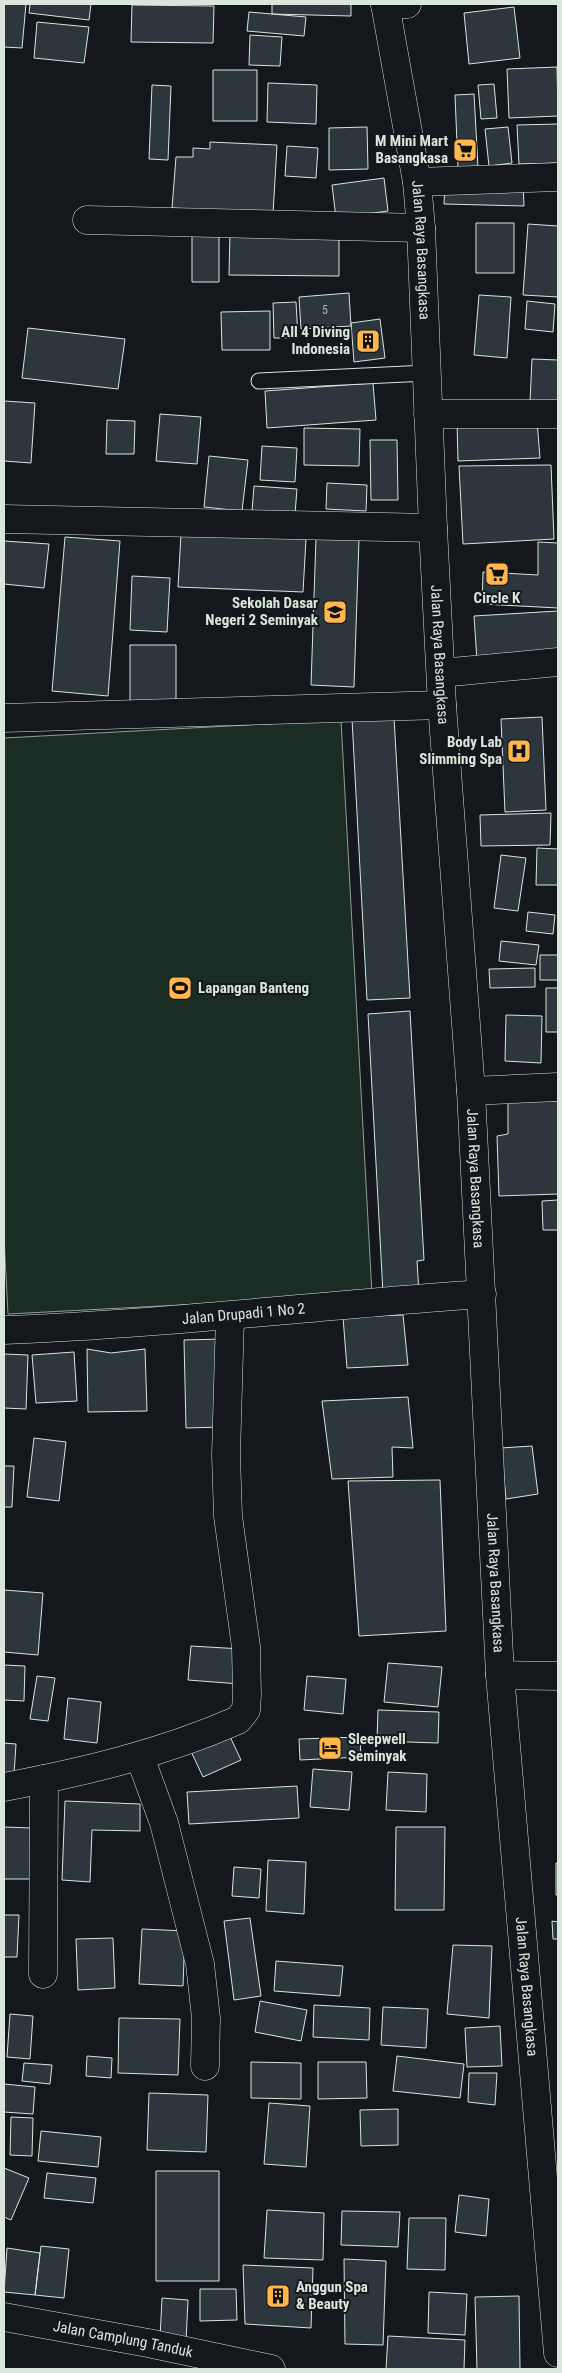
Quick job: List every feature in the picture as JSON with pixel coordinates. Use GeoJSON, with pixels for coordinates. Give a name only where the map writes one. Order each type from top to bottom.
{"type":"FeatureCollection","features":[{"type":"Feature","properties":{"kind":"street","name":"Jalan Raya Basangkasa"},"geometry":{"type":"LineString","coordinates":[[392,4],[417,182],[421,228],[442,705],[471,1091],[500,1675],[558,2353]]}},
{"type":"Feature","properties":{"kind":"street"},"geometry":{"type":"LineString","coordinates":[[417,182],[558,177]]}},
{"type":"Feature","properties":{"kind":"street"},"geometry":{"type":"LineString","coordinates":[[87,220],[421,228]]}},
{"type":"Feature","properties":{"kind":"street"},"geometry":{"type":"LineString","coordinates":[[428,414],[558,414]]}},
{"type":"Feature","properties":{"kind":"street"},"geometry":{"type":"LineString","coordinates":[[4,519],[433,528]]}},
{"type":"Feature","properties":{"kind":"street"},"geometry":{"type":"LineString","coordinates":[[441,673],[558,662]]}},
{"type":"Feature","properties":{"kind":"street"},"geometry":{"type":"LineString","coordinates":[[4,718],[442,705]]}},
{"type":"Feature","properties":{"kind":"street"},"geometry":{"type":"LineString","coordinates":[[471,1091],[558,1087]]}},
{"type":"Feature","properties":{"kind":"street","name":"Jalan Drupadi 1 No 2"},"geometry":{"type":"LineString","coordinates":[[4,1330],[86,1327],[230,1317],[348,1304],[482,1294]]}},
{"type":"Feature","properties":{"kind":"street"},"geometry":{"type":"LineString","coordinates":[[4,1787],[140,1756],[238,1720],[246,1710],[246,1647],[228,1507],[226,1455],[230,1317]]}},
{"type":"Feature","properties":{"kind":"street"},"geometry":{"type":"LineString","coordinates":[[500,1675],[558,1676]]}},
{"type":"Feature","properties":{"kind":"street"},"geometry":{"type":"LineString","coordinates":[[140,1756],[164,1823],[200,1964],[206,2018],[205,2066]]}},
{"type":"Feature","properties":{"kind":"street"},"geometry":{"type":"LineString","coordinates":[[44,1779],[44,1974]]}},
{"type":"Feature","properties":{"kind":"street","name":"Jalan Camplung Tanduk"},"geometry":{"type":"LineString","coordinates":[[4,2317],[148,2343],[271,2369]]}},
{"type":"Feature","properties":{"kind":"lane"},"geometry":{"type":"LineString","coordinates":[[259,381],[427,373]]}},
{"type":"Feature","properties":{"kind":"green space","name":"Lapangan Banteng"},"geometry":{"type":"Polygon","coordinates":[[[341,720],[372,1295],[8,1314],[4,1238],[4,738],[341,720]]]}},
{"type":"Feature","properties":{"kind":"building"},"geometry":{"type":"Polygon","coordinates":[[[4,4],[26,4],[22,48],[4,47],[4,4]]]}},
{"type":"Feature","properties":{"kind":"building"},"geometry":{"type":"Polygon","coordinates":[[[30,4],[91,4],[89,20],[29,13],[30,4]]]}},
{"type":"Feature","properties":{"kind":"building"},"geometry":{"type":"Polygon","coordinates":[[[272,4],[351,4],[351,16],[272,14],[272,4]]]}},
{"type":"Feature","properties":{"kind":"building"},"geometry":{"type":"Polygon","coordinates":[[[132,5],[214,6],[213,43],[131,42],[132,5]]]}},
{"type":"Feature","properties":{"kind":"building"},"geometry":{"type":"Polygon","coordinates":[[[514,7],[520,58],[469,64],[464,13],[514,7]]]}},
{"type":"Feature","properties":{"kind":"building"},"geometry":{"type":"Polygon","coordinates":[[[249,12],[306,17],[304,36],[247,31],[249,12]]]}},
{"type":"Feature","properties":{"kind":"building"},"geometry":{"type":"Polygon","coordinates":[[[37,22],[89,27],[84,63],[34,58],[37,22]]]}},
{"type":"Feature","properties":{"kind":"building"},"geometry":{"type":"Polygon","coordinates":[[[250,35],[282,37],[280,66],[249,65],[250,35]]]}},
{"type":"Feature","properties":{"kind":"building"},"geometry":{"type":"Polygon","coordinates":[[[557,67],[558,116],[509,118],[507,69],[557,67]]]}},
{"type":"Feature","properties":{"kind":"building"},"geometry":{"type":"Polygon","coordinates":[[[213,70],[257,70],[257,121],[213,121],[213,70]]]}},
{"type":"Feature","properties":{"kind":"building"},"geometry":{"type":"Polygon","coordinates":[[[268,83],[317,85],[316,124],[267,122],[268,83]]]}},
{"type":"Feature","properties":{"kind":"building"},"geometry":{"type":"Polygon","coordinates":[[[494,84],[497,118],[481,119],[478,85],[494,84]]]}},
{"type":"Feature","properties":{"kind":"building"},"geometry":{"type":"Polygon","coordinates":[[[152,85],[171,86],[168,160],[149,159],[152,85]]]}},
{"type":"Feature","properties":{"kind":"building"},"geometry":{"type":"Polygon","coordinates":[[[474,94],[478,167],[458,168],[455,95],[474,94]]]}},
{"type":"Feature","properties":{"kind":"building"},"geometry":{"type":"Polygon","coordinates":[[[558,124],[558,163],[519,164],[517,125],[558,124]]]}},
{"type":"Feature","properties":{"kind":"building"},"geometry":{"type":"Polygon","coordinates":[[[367,127],[368,169],[329,170],[329,128],[367,127]]]}},
{"type":"Feature","properties":{"kind":"building"},"geometry":{"type":"Polygon","coordinates":[[[508,127],[512,163],[489,166],[485,129],[508,127]]]}},
{"type":"Feature","properties":{"kind":"building"},"geometry":{"type":"Polygon","coordinates":[[[210,142],[277,145],[273,214],[172,208],[176,157],[193,157],[193,148],[210,149],[210,142]]]}},
{"type":"Feature","properties":{"kind":"building"},"geometry":{"type":"Polygon","coordinates":[[[287,146],[318,148],[316,178],[285,176],[287,146]]]}},
{"type":"Feature","properties":{"kind":"building"},"geometry":{"type":"Polygon","coordinates":[[[384,178],[388,211],[336,218],[332,185],[384,178]]]}},
{"type":"Feature","properties":{"kind":"building"},"geometry":{"type":"Polygon","coordinates":[[[523,182],[524,206],[444,204],[445,185],[523,182]]]}},
{"type":"Feature","properties":{"kind":"building"},"geometry":{"type":"Polygon","coordinates":[[[476,223],[514,223],[514,273],[476,273],[476,223]]]}},
{"type":"Feature","properties":{"kind":"building"},"geometry":{"type":"Polygon","coordinates":[[[528,224],[558,226],[558,297],[523,295],[528,224]]]}},
{"type":"Feature","properties":{"kind":"building"},"geometry":{"type":"Polygon","coordinates":[[[230,232],[339,233],[339,276],[229,275],[230,232]]]}},
{"type":"Feature","properties":{"kind":"building"},"geometry":{"type":"Polygon","coordinates":[[[192,236],[219,236],[219,282],[192,282],[192,236]]]}},
{"type":"Feature","properties":{"kind":"building"},"geometry":{"type":"Polygon","coordinates":[[[349,293],[351,326],[301,329],[299,297],[349,293]]]}},
{"type":"Feature","properties":{"kind":"building"},"geometry":{"type":"Polygon","coordinates":[[[479,295],[511,297],[507,358],[474,355],[479,295]]]}},
{"type":"Feature","properties":{"kind":"building"},"geometry":{"type":"Polygon","coordinates":[[[527,301],[555,304],[553,332],[525,329],[527,301]]]}},
{"type":"Feature","properties":{"kind":"building"},"geometry":{"type":"Polygon","coordinates":[[[296,302],[298,338],[274,338],[273,303],[296,302]]]}},
{"type":"Feature","properties":{"kind":"building"},"geometry":{"type":"Polygon","coordinates":[[[270,311],[270,350],[222,350],[221,312],[270,311]]]}},
{"type":"Feature","properties":{"kind":"building","name":"All 4 Diving Indonesia"},"geometry":{"type":"Polygon","coordinates":[[[380,319],[385,358],[354,362],[351,323],[380,319]]]}},
{"type":"Feature","properties":{"kind":"building"},"geometry":{"type":"Polygon","coordinates":[[[28,328],[125,339],[118,389],[22,378],[28,328]]]}},
{"type":"Feature","properties":{"kind":"building"},"geometry":{"type":"Polygon","coordinates":[[[532,359],[558,360],[558,403],[530,402],[532,359]]]}},
{"type":"Feature","properties":{"kind":"building"},"geometry":{"type":"Polygon","coordinates":[[[373,383],[376,420],[267,428],[265,391],[373,383]]]}},
{"type":"Feature","properties":{"kind":"building"},"geometry":{"type":"Polygon","coordinates":[[[4,401],[35,403],[31,463],[4,461],[4,401]]]}},
{"type":"Feature","properties":{"kind":"building"},"geometry":{"type":"Polygon","coordinates":[[[160,414],[201,417],[197,464],[156,461],[160,414]]]}},
{"type":"Feature","properties":{"kind":"building"},"geometry":{"type":"Polygon","coordinates":[[[107,420],[135,421],[134,454],[106,454],[107,420]]]}},
{"type":"Feature","properties":{"kind":"building"},"geometry":{"type":"Polygon","coordinates":[[[537,421],[540,458],[458,461],[457,422],[537,421]]]}},
{"type":"Feature","properties":{"kind":"building"},"geometry":{"type":"Polygon","coordinates":[[[304,428],[360,429],[359,466],[304,465],[304,428]]]}},
{"type":"Feature","properties":{"kind":"building"},"geometry":{"type":"Polygon","coordinates":[[[370,440],[397,440],[398,500],[371,500],[370,440]]]}},
{"type":"Feature","properties":{"kind":"building"},"geometry":{"type":"Polygon","coordinates":[[[262,446],[297,448],[295,482],[260,480],[262,446]]]}},
{"type":"Feature","properties":{"kind":"building"},"geometry":{"type":"Polygon","coordinates":[[[209,456],[248,460],[242,511],[204,507],[209,456]]]}},
{"type":"Feature","properties":{"kind":"building"},"geometry":{"type":"Polygon","coordinates":[[[551,465],[554,539],[463,544],[459,466],[551,465]]]}},
{"type":"Feature","properties":{"kind":"building"},"geometry":{"type":"Polygon","coordinates":[[[327,483],[367,485],[366,511],[326,509],[327,483]]]}},
{"type":"Feature","properties":{"kind":"building"},"geometry":{"type":"Polygon","coordinates":[[[254,486],[297,489],[295,514],[252,511],[254,486]]]}},
{"type":"Feature","properties":{"kind":"building"},"geometry":{"type":"Polygon","coordinates":[[[181,534],[306,539],[303,592],[178,587],[181,534]]]}},
{"type":"Feature","properties":{"kind":"building"},"geometry":{"type":"Polygon","coordinates":[[[65,537],[120,541],[108,696],[52,691],[65,537]]]}},
{"type":"Feature","properties":{"kind":"building","name":"Sekolah Dasar Negeri 2 Seminyak"},"geometry":{"type":"Polygon","coordinates":[[[316,538],[359,539],[354,687],[311,685],[316,538]]]}},
{"type":"Feature","properties":{"kind":"building"},"geometry":{"type":"Polygon","coordinates":[[[4,541],[49,544],[44,588],[4,584],[4,541]]]}},
{"type":"Feature","properties":{"kind":"building","name":"Circle K"},"geometry":{"type":"Polygon","coordinates":[[[538,542],[558,543],[558,608],[482,604],[483,572],[538,575],[538,542]]]}},
{"type":"Feature","properties":{"kind":"building"},"geometry":{"type":"Polygon","coordinates":[[[132,576],[170,578],[167,632],[130,630],[132,576]]]}},
{"type":"Feature","properties":{"kind":"building"},"geometry":{"type":"Polygon","coordinates":[[[558,611],[558,657],[477,661],[474,616],[558,611]]]}},
{"type":"Feature","properties":{"kind":"building"},"geometry":{"type":"Polygon","coordinates":[[[130,645],[176,645],[176,704],[130,703],[130,645]]]}},
{"type":"Feature","properties":{"kind":"building"},"geometry":{"type":"Polygon","coordinates":[[[394,717],[410,998],[367,1000],[352,719],[394,717]]]}},
{"type":"Feature","properties":{"kind":"building"},"geometry":{"type":"Polygon","coordinates":[[[542,717],[546,810],[505,812],[501,719],[542,717]]]}},
{"type":"Feature","properties":{"kind":"building"},"geometry":{"type":"Polygon","coordinates":[[[551,813],[550,845],[481,846],[480,815],[551,813]]]}},
{"type":"Feature","properties":{"kind":"building"},"geometry":{"type":"Polygon","coordinates":[[[537,848],[558,849],[558,885],[536,885],[537,848]]]}},
{"type":"Feature","properties":{"kind":"building"},"geometry":{"type":"Polygon","coordinates":[[[501,855],[526,858],[518,911],[494,908],[501,855]]]}},
{"type":"Feature","properties":{"kind":"building"},"geometry":{"type":"Polygon","coordinates":[[[528,912],[555,915],[553,934],[526,931],[528,912]]]}},
{"type":"Feature","properties":{"kind":"building"},"geometry":{"type":"Polygon","coordinates":[[[501,941],[539,945],[536,965],[499,961],[501,941]]]}},
{"type":"Feature","properties":{"kind":"building"},"geometry":{"type":"Polygon","coordinates":[[[540,955],[558,955],[558,980],[540,980],[540,955]]]}},
{"type":"Feature","properties":{"kind":"building"},"geometry":{"type":"Polygon","coordinates":[[[535,968],[535,987],[490,988],[489,969],[535,968]]]}},
{"type":"Feature","properties":{"kind":"building"},"geometry":{"type":"Polygon","coordinates":[[[546,988],[558,988],[558,1032],[546,1032],[546,988]]]}},
{"type":"Feature","properties":{"kind":"building"},"geometry":{"type":"Polygon","coordinates":[[[410,1011],[424,1260],[417,1261],[419,1293],[383,1294],[368,1014],[410,1011]]]}},
{"type":"Feature","properties":{"kind":"building"},"geometry":{"type":"Polygon","coordinates":[[[506,1015],[542,1016],[541,1063],[505,1061],[506,1015]]]}},
{"type":"Feature","properties":{"kind":"building"},"geometry":{"type":"Polygon","coordinates":[[[508,1100],[558,1101],[558,1194],[499,1196],[497,1136],[508,1134],[508,1100]]]}},
{"type":"Feature","properties":{"kind":"building"},"geometry":{"type":"Polygon","coordinates":[[[558,1200],[558,1230],[543,1230],[542,1201],[558,1200]]]}},
{"type":"Feature","properties":{"kind":"building"},"geometry":{"type":"Polygon","coordinates":[[[403,1315],[408,1365],[347,1368],[343,1317],[403,1315]]]}},
{"type":"Feature","properties":{"kind":"building"},"geometry":{"type":"Polygon","coordinates":[[[222,1339],[224,1427],[186,1428],[184,1340],[222,1339]]]}},
{"type":"Feature","properties":{"kind":"building"},"geometry":{"type":"Polygon","coordinates":[[[87,1349],[111,1353],[145,1349],[147,1411],[88,1412],[87,1349]]]}},
{"type":"Feature","properties":{"kind":"building"},"geometry":{"type":"Polygon","coordinates":[[[74,1352],[77,1401],[36,1403],[32,1355],[74,1352]]]}},
{"type":"Feature","properties":{"kind":"building"},"geometry":{"type":"Polygon","coordinates":[[[4,1354],[28,1355],[26,1409],[4,1408],[4,1354]]]}},
{"type":"Feature","properties":{"kind":"building"},"geometry":{"type":"Polygon","coordinates":[[[408,1397],[413,1448],[392,1447],[393,1477],[332,1479],[322,1401],[408,1397]]]}},
{"type":"Feature","properties":{"kind":"building"},"geometry":{"type":"Polygon","coordinates":[[[34,1438],[66,1442],[59,1501],[27,1497],[34,1438]]]}},
{"type":"Feature","properties":{"kind":"building"},"geometry":{"type":"Polygon","coordinates":[[[532,1446],[538,1494],[506,1499],[501,1448],[532,1446]]]}},
{"type":"Feature","properties":{"kind":"building"},"geometry":{"type":"Polygon","coordinates":[[[4,1466],[14,1466],[12,1507],[4,1507],[4,1466]]]}},
{"type":"Feature","properties":{"kind":"building"},"geometry":{"type":"Polygon","coordinates":[[[440,1480],[446,1631],[359,1636],[348,1481],[440,1480]]]}},
{"type":"Feature","properties":{"kind":"building"},"geometry":{"type":"Polygon","coordinates":[[[4,1590],[43,1593],[38,1655],[4,1652],[4,1590]]]}},
{"type":"Feature","properties":{"kind":"building"},"geometry":{"type":"Polygon","coordinates":[[[191,1646],[242,1649],[240,1684],[188,1680],[191,1646]]]}},
{"type":"Feature","properties":{"kind":"building"},"geometry":{"type":"Polygon","coordinates":[[[388,1663],[442,1667],[438,1707],[384,1702],[388,1663]]]}},
{"type":"Feature","properties":{"kind":"building"},"geometry":{"type":"Polygon","coordinates":[[[4,1665],[25,1666],[24,1701],[4,1700],[4,1665]]]}},
{"type":"Feature","properties":{"kind":"building"},"geometry":{"type":"Polygon","coordinates":[[[37,1676],[55,1678],[48,1721],[30,1719],[37,1676]]]}},
{"type":"Feature","properties":{"kind":"building"},"geometry":{"type":"Polygon","coordinates":[[[307,1676],[346,1679],[343,1714],[304,1710],[307,1676]]]}},
{"type":"Feature","properties":{"kind":"building"},"geometry":{"type":"Polygon","coordinates":[[[68,1698],[101,1702],[97,1743],[64,1739],[68,1698]]]}},
{"type":"Feature","properties":{"kind":"building"},"geometry":{"type":"Polygon","coordinates":[[[378,1710],[439,1712],[438,1743],[377,1741],[378,1710]]]}},
{"type":"Feature","properties":{"kind":"building"},"geometry":{"type":"Polygon","coordinates":[[[226,1728],[241,1760],[203,1777],[188,1745],[226,1728]]]}},
{"type":"Feature","properties":{"kind":"building","name":"Sleepwell Seminyak"},"geometry":{"type":"Polygon","coordinates":[[[360,1737],[361,1757],[300,1760],[299,1739],[360,1737]]]}},
{"type":"Feature","properties":{"kind":"building"},"geometry":{"type":"Polygon","coordinates":[[[4,1743],[16,1744],[14,1775],[4,1774],[4,1743]]]}},
{"type":"Feature","properties":{"kind":"building"},"geometry":{"type":"Polygon","coordinates":[[[313,1769],[352,1772],[349,1810],[310,1807],[313,1769]]]}},
{"type":"Feature","properties":{"kind":"building"},"geometry":{"type":"Polygon","coordinates":[[[388,1772],[427,1774],[426,1812],[386,1810],[388,1772]]]}},
{"type":"Feature","properties":{"kind":"building"},"geometry":{"type":"Polygon","coordinates":[[[297,1786],[299,1818],[189,1824],[187,1792],[297,1786]]]}},
{"type":"Feature","properties":{"kind":"building"},"geometry":{"type":"Polygon","coordinates":[[[65,1801],[140,1804],[140,1831],[92,1830],[90,1882],[62,1880],[65,1801]]]}},
{"type":"Feature","properties":{"kind":"building"},"geometry":{"type":"Polygon","coordinates":[[[4,1827],[32,1828],[32,1879],[4,1879],[4,1827]]]}},
{"type":"Feature","properties":{"kind":"building"},"geometry":{"type":"Polygon","coordinates":[[[396,1827],[445,1827],[444,1910],[395,1910],[396,1827]]]}},
{"type":"Feature","properties":{"kind":"building"},"geometry":{"type":"Polygon","coordinates":[[[268,1860],[306,1862],[304,1914],[266,1911],[268,1860]]]}},
{"type":"Feature","properties":{"kind":"building"},"geometry":{"type":"Polygon","coordinates":[[[556,1863],[558,1863],[558,1895],[556,1895],[556,1863]]]}},
{"type":"Feature","properties":{"kind":"building"},"geometry":{"type":"Polygon","coordinates":[[[234,1867],[261,1869],[259,1898],[232,1896],[234,1867]]]}},
{"type":"Feature","properties":{"kind":"building"},"geometry":{"type":"Polygon","coordinates":[[[4,1915],[19,1915],[17,1957],[4,1957],[4,1915]]]}},
{"type":"Feature","properties":{"kind":"building"},"geometry":{"type":"Polygon","coordinates":[[[250,1918],[261,1996],[234,2000],[224,1921],[250,1918]]]}},
{"type":"Feature","properties":{"kind":"building"},"geometry":{"type":"Polygon","coordinates":[[[552,1921],[558,1922],[558,1939],[553,1939],[552,1921]]]}},
{"type":"Feature","properties":{"kind":"building"},"geometry":{"type":"Polygon","coordinates":[[[142,1929],[185,1931],[183,1986],[139,1984],[142,1929]]]}},
{"type":"Feature","properties":{"kind":"building"},"geometry":{"type":"Polygon","coordinates":[[[113,1938],[115,1988],[78,1990],[76,1939],[113,1938]]]}},
{"type":"Feature","properties":{"kind":"building"},"geometry":{"type":"Polygon","coordinates":[[[453,1945],[492,1946],[489,2018],[447,2014],[453,1945]]]}},
{"type":"Feature","properties":{"kind":"building"},"geometry":{"type":"Polygon","coordinates":[[[276,1961],[343,1966],[340,1996],[274,1991],[276,1961]]]}},
{"type":"Feature","properties":{"kind":"building"},"geometry":{"type":"Polygon","coordinates":[[[260,2001],[307,2010],[301,2041],[255,2032],[260,2001]]]}},
{"type":"Feature","properties":{"kind":"building"},"geometry":{"type":"Polygon","coordinates":[[[314,2005],[370,2008],[369,2040],[313,2037],[314,2005]]]}},
{"type":"Feature","properties":{"kind":"building"},"geometry":{"type":"Polygon","coordinates":[[[383,2007],[428,2009],[426,2048],[381,2045],[383,2007]]]}},
{"type":"Feature","properties":{"kind":"building"},"geometry":{"type":"Polygon","coordinates":[[[10,2014],[33,2016],[30,2059],[7,2057],[10,2014]]]}},
{"type":"Feature","properties":{"kind":"building"},"geometry":{"type":"Polygon","coordinates":[[[119,2018],[180,2019],[178,2075],[118,2073],[119,2018]]]}},
{"type":"Feature","properties":{"kind":"building"},"geometry":{"type":"Polygon","coordinates":[[[500,2026],[502,2066],[467,2067],[465,2028],[500,2026]]]}},
{"type":"Feature","properties":{"kind":"building"},"geometry":{"type":"Polygon","coordinates":[[[87,2056],[112,2058],[111,2078],[86,2076],[87,2056]]]}},
{"type":"Feature","properties":{"kind":"building"},"geometry":{"type":"Polygon","coordinates":[[[397,2056],[464,2064],[460,2098],[393,2091],[397,2056]]]}},
{"type":"Feature","properties":{"kind":"building"},"geometry":{"type":"Polygon","coordinates":[[[251,2062],[301,2063],[301,2099],[251,2098],[251,2062]]]}},
{"type":"Feature","properties":{"kind":"building"},"geometry":{"type":"Polygon","coordinates":[[[318,2062],[366,2062],[367,2098],[318,2099],[318,2062]]]}},
{"type":"Feature","properties":{"kind":"building"},"geometry":{"type":"Polygon","coordinates":[[[24,2063],[52,2065],[50,2084],[22,2081],[24,2063]]]}},
{"type":"Feature","properties":{"kind":"building"},"geometry":{"type":"Polygon","coordinates":[[[469,2073],[497,2073],[495,2105],[468,2102],[469,2073]]]}},
{"type":"Feature","properties":{"kind":"building"},"geometry":{"type":"Polygon","coordinates":[[[4,2084],[35,2087],[33,2114],[4,2112],[4,2084]]]}},
{"type":"Feature","properties":{"kind":"building"},"geometry":{"type":"Polygon","coordinates":[[[149,2093],[208,2095],[206,2152],[147,2150],[149,2093]]]}},
{"type":"Feature","properties":{"kind":"building"},"geometry":{"type":"Polygon","coordinates":[[[269,2103],[310,2106],[306,2167],[264,2164],[269,2103]]]}},
{"type":"Feature","properties":{"kind":"building"},"geometry":{"type":"Polygon","coordinates":[[[398,2109],[398,2145],[361,2146],[360,2110],[398,2109]]]}},
{"type":"Feature","properties":{"kind":"building"},"geometry":{"type":"Polygon","coordinates":[[[11,2117],[33,2118],[32,2156],[10,2155],[11,2117]]]}},
{"type":"Feature","properties":{"kind":"building"},"geometry":{"type":"Polygon","coordinates":[[[41,2131],[101,2137],[98,2167],[38,2161],[41,2131]]]}},
{"type":"Feature","properties":{"kind":"building"},"geometry":{"type":"Polygon","coordinates":[[[4,2168],[29,2178],[11,2220],[4,2217],[4,2168]]]}},
{"type":"Feature","properties":{"kind":"building"},"geometry":{"type":"Polygon","coordinates":[[[156,2171],[219,2171],[219,2281],[156,2281],[156,2171]]]}},
{"type":"Feature","properties":{"kind":"building"},"geometry":{"type":"Polygon","coordinates":[[[47,2173],[96,2178],[93,2203],[44,2198],[47,2173]]]}},
{"type":"Feature","properties":{"kind":"building"},"geometry":{"type":"Polygon","coordinates":[[[459,2195],[489,2199],[486,2236],[455,2232],[459,2195]]]}},
{"type":"Feature","properties":{"kind":"building"},"geometry":{"type":"Polygon","coordinates":[[[267,2210],[324,2213],[323,2260],[264,2258],[267,2210]]]}},
{"type":"Feature","properties":{"kind":"building"},"geometry":{"type":"Polygon","coordinates":[[[342,2211],[400,2212],[398,2247],[341,2245],[342,2211]]]}},
{"type":"Feature","properties":{"kind":"building"},"geometry":{"type":"Polygon","coordinates":[[[409,2218],[446,2218],[445,2270],[407,2269],[409,2218]]]}},
{"type":"Feature","properties":{"kind":"building"},"geometry":{"type":"Polygon","coordinates":[[[41,2246],[69,2249],[64,2298],[35,2295],[41,2246]]]}},
{"type":"Feature","properties":{"kind":"building"},"geometry":{"type":"Polygon","coordinates":[[[7,2248],[40,2253],[35,2295],[4,2292],[7,2248]]]}},
{"type":"Feature","properties":{"kind":"building"},"geometry":{"type":"Polygon","coordinates":[[[344,2259],[386,2261],[383,2345],[345,2344],[344,2259]]]}},
{"type":"Feature","properties":{"kind":"building","name":"Anggun Spa & Beauty"},"geometry":{"type":"Polygon","coordinates":[[[243,2265],[313,2268],[311,2328],[245,2324],[243,2265]]]}},
{"type":"Feature","properties":{"kind":"building"},"geometry":{"type":"Polygon","coordinates":[[[200,2289],[236,2289],[237,2320],[200,2321],[200,2289]]]}},
{"type":"Feature","properties":{"kind":"building"},"geometry":{"type":"Polygon","coordinates":[[[429,2292],[467,2294],[465,2335],[428,2333],[429,2292]]]}},
{"type":"Feature","properties":{"kind":"building"},"geometry":{"type":"Polygon","coordinates":[[[519,2296],[520,2369],[477,2369],[475,2297],[519,2296]]]}},
{"type":"Feature","properties":{"kind":"building"},"geometry":{"type":"Polygon","coordinates":[[[162,2298],[188,2300],[186,2341],[160,2338],[162,2298]]]}},
{"type":"Feature","properties":{"kind":"building"},"geometry":{"type":"Polygon","coordinates":[[[388,2336],[465,2340],[464,2369],[386,2369],[388,2336]]]}},
{"type":"Feature","properties":{"kind":"place","name":"M Mini Mart Basangkasa"},"geometry":{"type":"Point","coordinates":[465,150]}},
{"type":"Feature","properties":{"kind":"place","name":"All 4 Diving Indonesia"},"geometry":{"type":"Point","coordinates":[368,341]}},
{"type":"Feature","properties":{"kind":"place","name":"Circle K"},"geometry":{"type":"Point","coordinates":[497,574]}},
{"type":"Feature","properties":{"kind":"place","name":"Sekolah Dasar Negeri 2 Seminyak"},"geometry":{"type":"Point","coordinates":[335,612]}},
{"type":"Feature","properties":{"kind":"place","name":"Body Lab Slimming Spa"},"geometry":{"type":"Point","coordinates":[519,751]}},
{"type":"Feature","properties":{"kind":"place","name":"Lapangan Banteng"},"geometry":{"type":"Point","coordinates":[180,988]}},
{"type":"Feature","properties":{"kind":"place","name":"Sleepwell Seminyak"},"geometry":{"type":"Point","coordinates":[330,1748]}},
{"type":"Feature","properties":{"kind":"place","name":"Anggun Spa & Beauty"},"geometry":{"type":"Point","coordinates":[278,2296]}}]}
